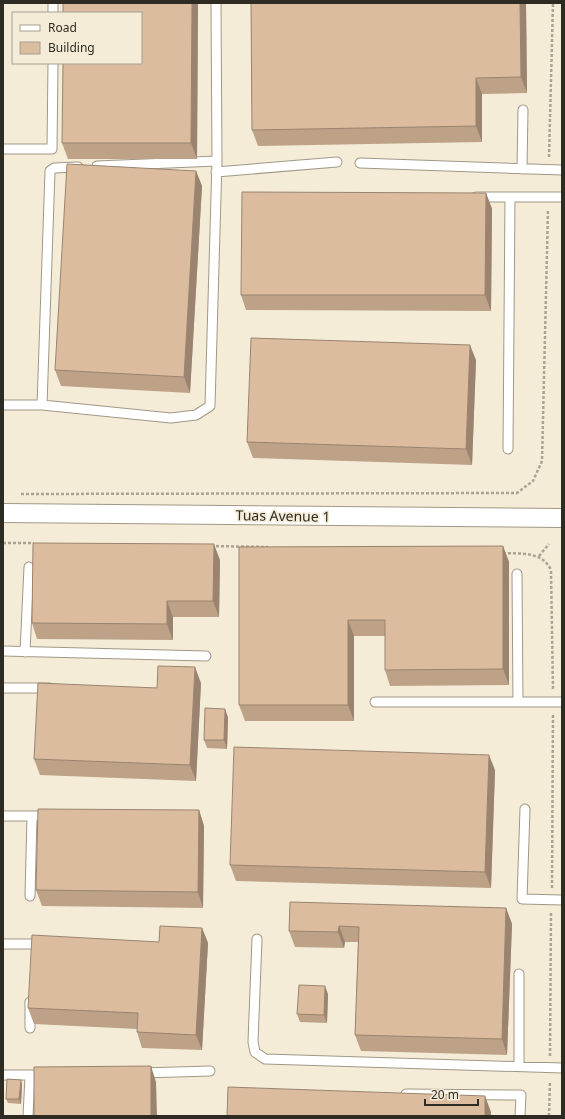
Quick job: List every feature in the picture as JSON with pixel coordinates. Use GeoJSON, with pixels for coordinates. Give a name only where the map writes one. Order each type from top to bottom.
{"type":"FeatureCollection","features":[{"type":"Feature","properties":{"kind":"street","name":"Tuas Avenue 1"},"geometry":{"type":"LineString","coordinates":[[3,513],[562,518]]}},
{"type":"Feature","properties":{"kind":"lane"},"geometry":{"type":"LineString","coordinates":[[3,405],[42,405],[171,418],[196,415],[210,406],[217,161],[216,3]]}},
{"type":"Feature","properties":{"kind":"lane"},"geometry":{"type":"LineString","coordinates":[[3,149],[52,150],[53,64]]}},
{"type":"Feature","properties":{"kind":"lane"},"geometry":{"type":"LineString","coordinates":[[522,169],[523,110]]}},
{"type":"Feature","properties":{"kind":"lane"},"geometry":{"type":"LineString","coordinates":[[42,405],[50,171],[54,168],[217,161]]}},
{"type":"Feature","properties":{"kind":"lane"},"geometry":{"type":"LineString","coordinates":[[216,172],[337,162]]}},
{"type":"Feature","properties":{"kind":"lane"},"geometry":{"type":"LineString","coordinates":[[360,163],[562,170]]}},
{"type":"Feature","properties":{"kind":"lane"},"geometry":{"type":"LineString","coordinates":[[463,197],[562,197]]}},
{"type":"Feature","properties":{"kind":"lane"},"geometry":{"type":"LineString","coordinates":[[508,449],[510,197]]}},
{"type":"Feature","properties":{"kind":"lane"},"geometry":{"type":"LineString","coordinates":[[26,652],[29,566]]}},
{"type":"Feature","properties":{"kind":"lane"},"geometry":{"type":"LineString","coordinates":[[517,574],[518,702]]}},
{"type":"Feature","properties":{"kind":"lane"},"geometry":{"type":"LineString","coordinates":[[3,651],[206,656]]}},
{"type":"Feature","properties":{"kind":"lane"},"geometry":{"type":"LineString","coordinates":[[3,688],[62,688]]}},
{"type":"Feature","properties":{"kind":"lane"},"geometry":{"type":"LineString","coordinates":[[376,702],[558,702]]}},
{"type":"Feature","properties":{"kind":"lane"},"geometry":{"type":"LineString","coordinates":[[525,809],[522,899],[562,900]]}},
{"type":"Feature","properties":{"kind":"lane"},"geometry":{"type":"LineString","coordinates":[[3,816],[62,816]]}},
{"type":"Feature","properties":{"kind":"lane"},"geometry":{"type":"LineString","coordinates":[[30,896],[32,816]]}},
{"type":"Feature","properties":{"kind":"lane"},"geometry":{"type":"LineString","coordinates":[[257,939],[253,1042],[255,1052],[265,1059],[562,1068]]}},
{"type":"Feature","properties":{"kind":"lane"},"geometry":{"type":"LineString","coordinates":[[3,944],[31,948],[54,944]]}},
{"type":"Feature","properties":{"kind":"lane"},"geometry":{"type":"LineString","coordinates":[[519,1066],[520,974]]}},
{"type":"Feature","properties":{"kind":"lane"},"geometry":{"type":"LineString","coordinates":[[30,990],[30,1028]]}},
{"type":"Feature","properties":{"kind":"lane"},"geometry":{"type":"LineString","coordinates":[[132,1073],[210,1071]]}},
{"type":"Feature","properties":{"kind":"lane"},"geometry":{"type":"LineString","coordinates":[[3,1075],[53,1075]]}},
{"type":"Feature","properties":{"kind":"lane"},"geometry":{"type":"LineString","coordinates":[[28,1116],[30,1076]]}},
{"type":"Feature","properties":{"kind":"lane"},"geometry":{"type":"LineString","coordinates":[[394,1094],[521,1095],[520,1116]]}},
{"type":"Feature","properties":{"kind":"path"},"geometry":{"type":"LineString","coordinates":[[549,169],[552,3]]}},
{"type":"Feature","properties":{"kind":"path"},"geometry":{"type":"LineString","coordinates":[[19,494],[517,493],[533,481],[542,461],[548,197]]}},
{"type":"Feature","properties":{"kind":"path"},"geometry":{"type":"LineString","coordinates":[[3,543],[35,543]]}},
{"type":"Feature","properties":{"kind":"path"},"geometry":{"type":"LineString","coordinates":[[539,556],[549,544]]}},
{"type":"Feature","properties":{"kind":"path"},"geometry":{"type":"LineString","coordinates":[[203,546],[275,547]]}},
{"type":"Feature","properties":{"kind":"path"},"geometry":{"type":"LineString","coordinates":[[497,553],[539,556],[548,563],[551,570],[558,702],[552,900],[549,1116]]}},
{"type":"Feature","properties":{"kind":"building"},"geometry":{"type":"Polygon","coordinates":[[[63,3],[192,3],[191,143],[62,143],[63,64],[142,64],[142,12],[63,12],[63,3]]]}},
{"type":"Feature","properties":{"kind":"building"},"geometry":{"type":"Polygon","coordinates":[[[251,3],[520,3],[521,77],[476,78],[476,126],[252,130],[251,3]]]}},
{"type":"Feature","properties":{"kind":"building"},"geometry":{"type":"Polygon","coordinates":[[[67,164],[196,171],[184,377],[55,370],[67,164]]]}},
{"type":"Feature","properties":{"kind":"building"},"geometry":{"type":"Polygon","coordinates":[[[242,192],[486,193],[485,295],[241,295],[242,192]]]}},
{"type":"Feature","properties":{"kind":"building"},"geometry":{"type":"Polygon","coordinates":[[[251,338],[470,345],[466,449],[247,442],[251,338]]]}},
{"type":"Feature","properties":{"kind":"building"},"geometry":{"type":"Polygon","coordinates":[[[33,543],[214,544],[213,601],[167,601],[167,624],[32,623],[33,543]]]}},
{"type":"Feature","properties":{"kind":"building"},"geometry":{"type":"Polygon","coordinates":[[[503,546],[503,669],[385,670],[385,620],[348,620],[348,705],[239,705],[239,547],[503,546]]]}},
{"type":"Feature","properties":{"kind":"building"},"geometry":{"type":"Polygon","coordinates":[[[158,666],[195,667],[190,765],[34,759],[38,683],[157,688],[158,666]]]}},
{"type":"Feature","properties":{"kind":"building"},"geometry":{"type":"Polygon","coordinates":[[[205,708],[225,709],[224,740],[204,740],[205,708]]]}},
{"type":"Feature","properties":{"kind":"building"},"geometry":{"type":"Polygon","coordinates":[[[234,747],[489,755],[485,872],[230,865],[234,747]]]}},
{"type":"Feature","properties":{"kind":"building"},"geometry":{"type":"Polygon","coordinates":[[[38,809],[199,810],[198,892],[36,890],[38,809]]]}},
{"type":"Feature","properties":{"kind":"building"},"geometry":{"type":"Polygon","coordinates":[[[290,902],[506,908],[502,1039],[355,1035],[359,927],[339,926],[338,932],[289,931],[290,902]]]}},
{"type":"Feature","properties":{"kind":"building"},"geometry":{"type":"Polygon","coordinates":[[[160,926],[202,928],[196,1035],[137,1032],[138,1013],[28,1008],[32,935],[159,942],[160,926]]]}},
{"type":"Feature","properties":{"kind":"building"},"geometry":{"type":"Polygon","coordinates":[[[299,985],[325,986],[324,1015],[297,1014],[299,985]]]}},
{"type":"Feature","properties":{"kind":"building"},"geometry":{"type":"Polygon","coordinates":[[[151,1066],[151,1116],[34,1116],[34,1067],[151,1066]]]}},
{"type":"Feature","properties":{"kind":"building"},"geometry":{"type":"Polygon","coordinates":[[[7,1079],[21,1080],[19,1099],[6,1099],[7,1079]]]}},
{"type":"Feature","properties":{"kind":"building"},"geometry":{"type":"Polygon","coordinates":[[[228,1087],[485,1096],[485,1116],[227,1116],[228,1087]]]}}]}
